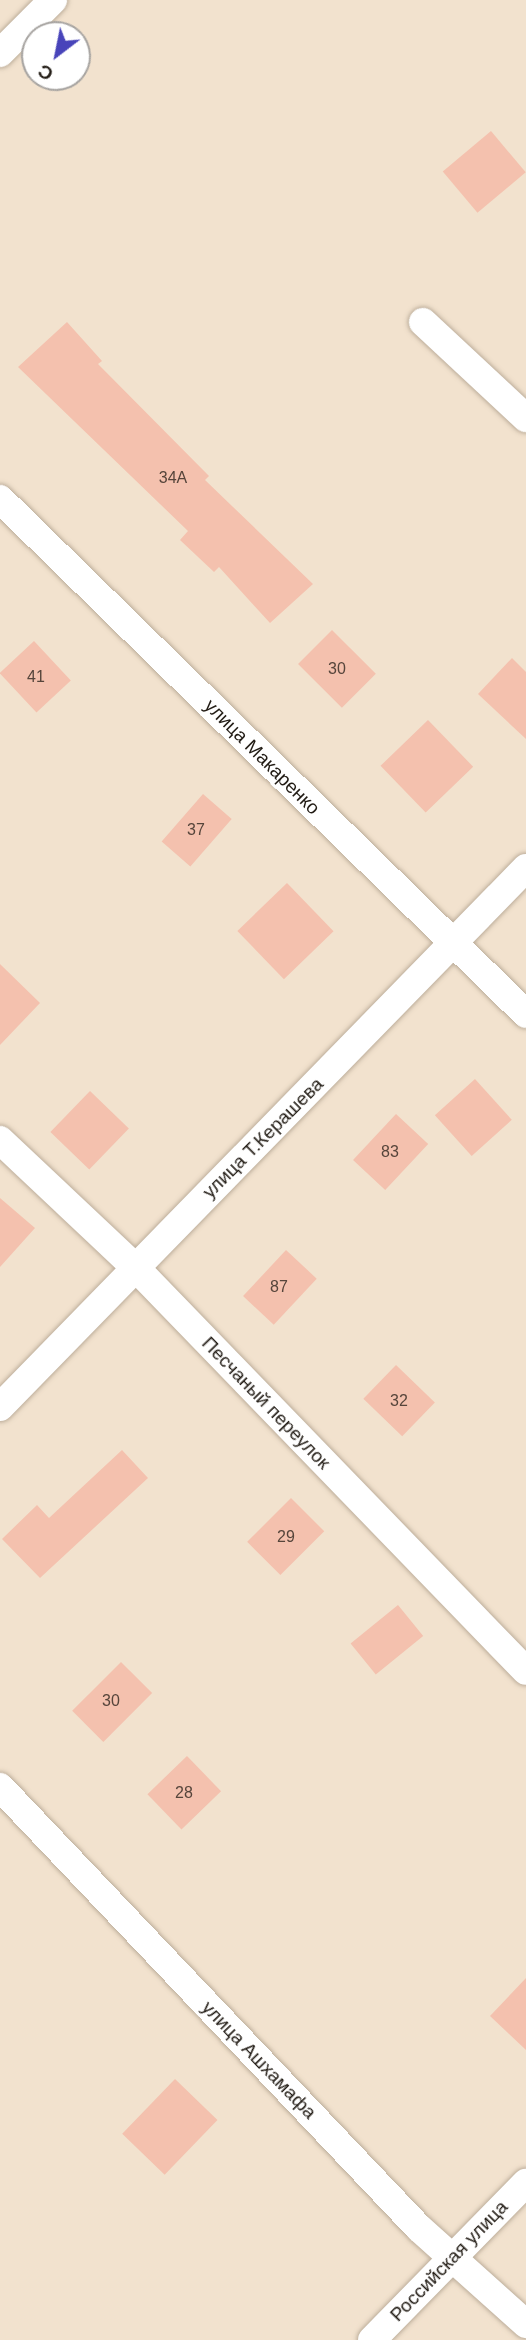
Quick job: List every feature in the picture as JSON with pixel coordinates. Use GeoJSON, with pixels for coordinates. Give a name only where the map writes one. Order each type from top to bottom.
{"type":"FeatureCollection","features":[{"type":"Feature","properties":{"kind":"street"},"geometry":{"type":"LineString","coordinates":[[0,54],[53,0]]}},
{"type":"Feature","properties":{"kind":"street"},"geometry":{"type":"LineString","coordinates":[[423,322],[526,418]]}},
{"type":"Feature","properties":{"kind":"street","name":"улица Макаренко"},"geometry":{"type":"LineString","coordinates":[[0,499],[526,1014]]}},
{"type":"Feature","properties":{"kind":"street","name":"улица Т.Керашева"},"geometry":{"type":"LineString","coordinates":[[0,1407],[454,946],[526,868]]}},
{"type":"Feature","properties":{"kind":"street","name":"Песчаный переулок"},"geometry":{"type":"LineString","coordinates":[[0,1140],[135,1267],[526,1671]]}},
{"type":"Feature","properties":{"kind":"street","name":"улица Ашхамафа"},"geometry":{"type":"LineString","coordinates":[[0,1787],[453,2258],[526,2324]]}},
{"type":"Feature","properties":{"kind":"street","name":"Российская улица"},"geometry":{"type":"LineString","coordinates":[[372,2340],[526,2183]]}},
{"type":"Feature","properties":{"kind":"building"},"geometry":{"type":"Polygon","coordinates":[[[491,131],[526,172],[477,213],[443,171],[491,131]]]}},
{"type":"Feature","properties":{"kind":"building"},"geometry":{"type":"Polygon","coordinates":[[[67,322],[102,361],[98,364],[209,476],[205,480],[313,584],[270,623],[219,567],[214,572],[180,540],[188,531],[18,367],[67,322]]]}},
{"type":"Feature","properties":{"kind":"building"},"geometry":{"type":"Polygon","coordinates":[[[332,630],[376,674],[342,708],[298,664],[332,630]]]}},
{"type":"Feature","properties":{"kind":"building"},"geometry":{"type":"Polygon","coordinates":[[[34,641],[71,680],[36,713],[0,673],[34,641]]]}},
{"type":"Feature","properties":{"kind":"building"},"geometry":{"type":"Polygon","coordinates":[[[512,658],[526,672],[526,739],[478,694],[512,658]]]}},
{"type":"Feature","properties":{"kind":"building"},"geometry":{"type":"Polygon","coordinates":[[[428,720],[473,767],[426,813],[381,766],[428,720]]]}},
{"type":"Feature","properties":{"kind":"building"},"geometry":{"type":"Polygon","coordinates":[[[203,794],[232,819],[190,866],[162,842],[203,794]]]}},
{"type":"Feature","properties":{"kind":"building"},"geometry":{"type":"Polygon","coordinates":[[[287,883],[334,931],[284,979],[237,931],[287,883]]]}},
{"type":"Feature","properties":{"kind":"building"},"geometry":{"type":"Polygon","coordinates":[[[0,964],[40,1003],[0,1045],[0,964]]]}},
{"type":"Feature","properties":{"kind":"building"},"geometry":{"type":"Polygon","coordinates":[[[475,1079],[512,1120],[472,1156],[435,1115],[475,1079]]]}},
{"type":"Feature","properties":{"kind":"building"},"geometry":{"type":"Polygon","coordinates":[[[90,1091],[129,1129],[89,1170],[50,1132],[90,1091]]]}},
{"type":"Feature","properties":{"kind":"building"},"geometry":{"type":"Polygon","coordinates":[[[396,1114],[428,1144],[385,1190],[353,1160],[396,1114]]]}},
{"type":"Feature","properties":{"kind":"building"},"geometry":{"type":"Polygon","coordinates":[[[0,1198],[35,1228],[0,1267],[0,1198]]]}},
{"type":"Feature","properties":{"kind":"building"},"geometry":{"type":"Polygon","coordinates":[[[286,1250],[317,1279],[274,1325],[243,1296],[286,1250]]]}},
{"type":"Feature","properties":{"kind":"building"},"geometry":{"type":"Polygon","coordinates":[[[396,1365],[435,1403],[402,1436],[363,1399],[396,1365]]]}},
{"type":"Feature","properties":{"kind":"building"},"geometry":{"type":"Polygon","coordinates":[[[122,1450],[148,1478],[40,1578],[2,1539],[37,1505],[49,1518],[122,1450]]]}},
{"type":"Feature","properties":{"kind":"building"},"geometry":{"type":"Polygon","coordinates":[[[291,1498],[324,1531],[280,1575],[247,1542],[291,1498]]]}},
{"type":"Feature","properties":{"kind":"building"},"geometry":{"type":"Polygon","coordinates":[[[398,1605],[423,1636],[376,1674],[351,1643],[398,1605]]]}},
{"type":"Feature","properties":{"kind":"building"},"geometry":{"type":"Polygon","coordinates":[[[121,1662],[152,1693],[103,1742],[72,1711],[121,1662]]]}},
{"type":"Feature","properties":{"kind":"building"},"geometry":{"type":"Polygon","coordinates":[[[187,1756],[221,1791],[181,1829],[147,1794],[187,1756]]]}},
{"type":"Feature","properties":{"kind":"building"},"geometry":{"type":"Polygon","coordinates":[[[526,1978],[526,2050],[490,2016],[526,1978]]]}},
{"type":"Feature","properties":{"kind":"building"},"geometry":{"type":"Polygon","coordinates":[[[175,2079],[217,2120],[165,2175],[122,2134],[175,2079]]]}}]}
